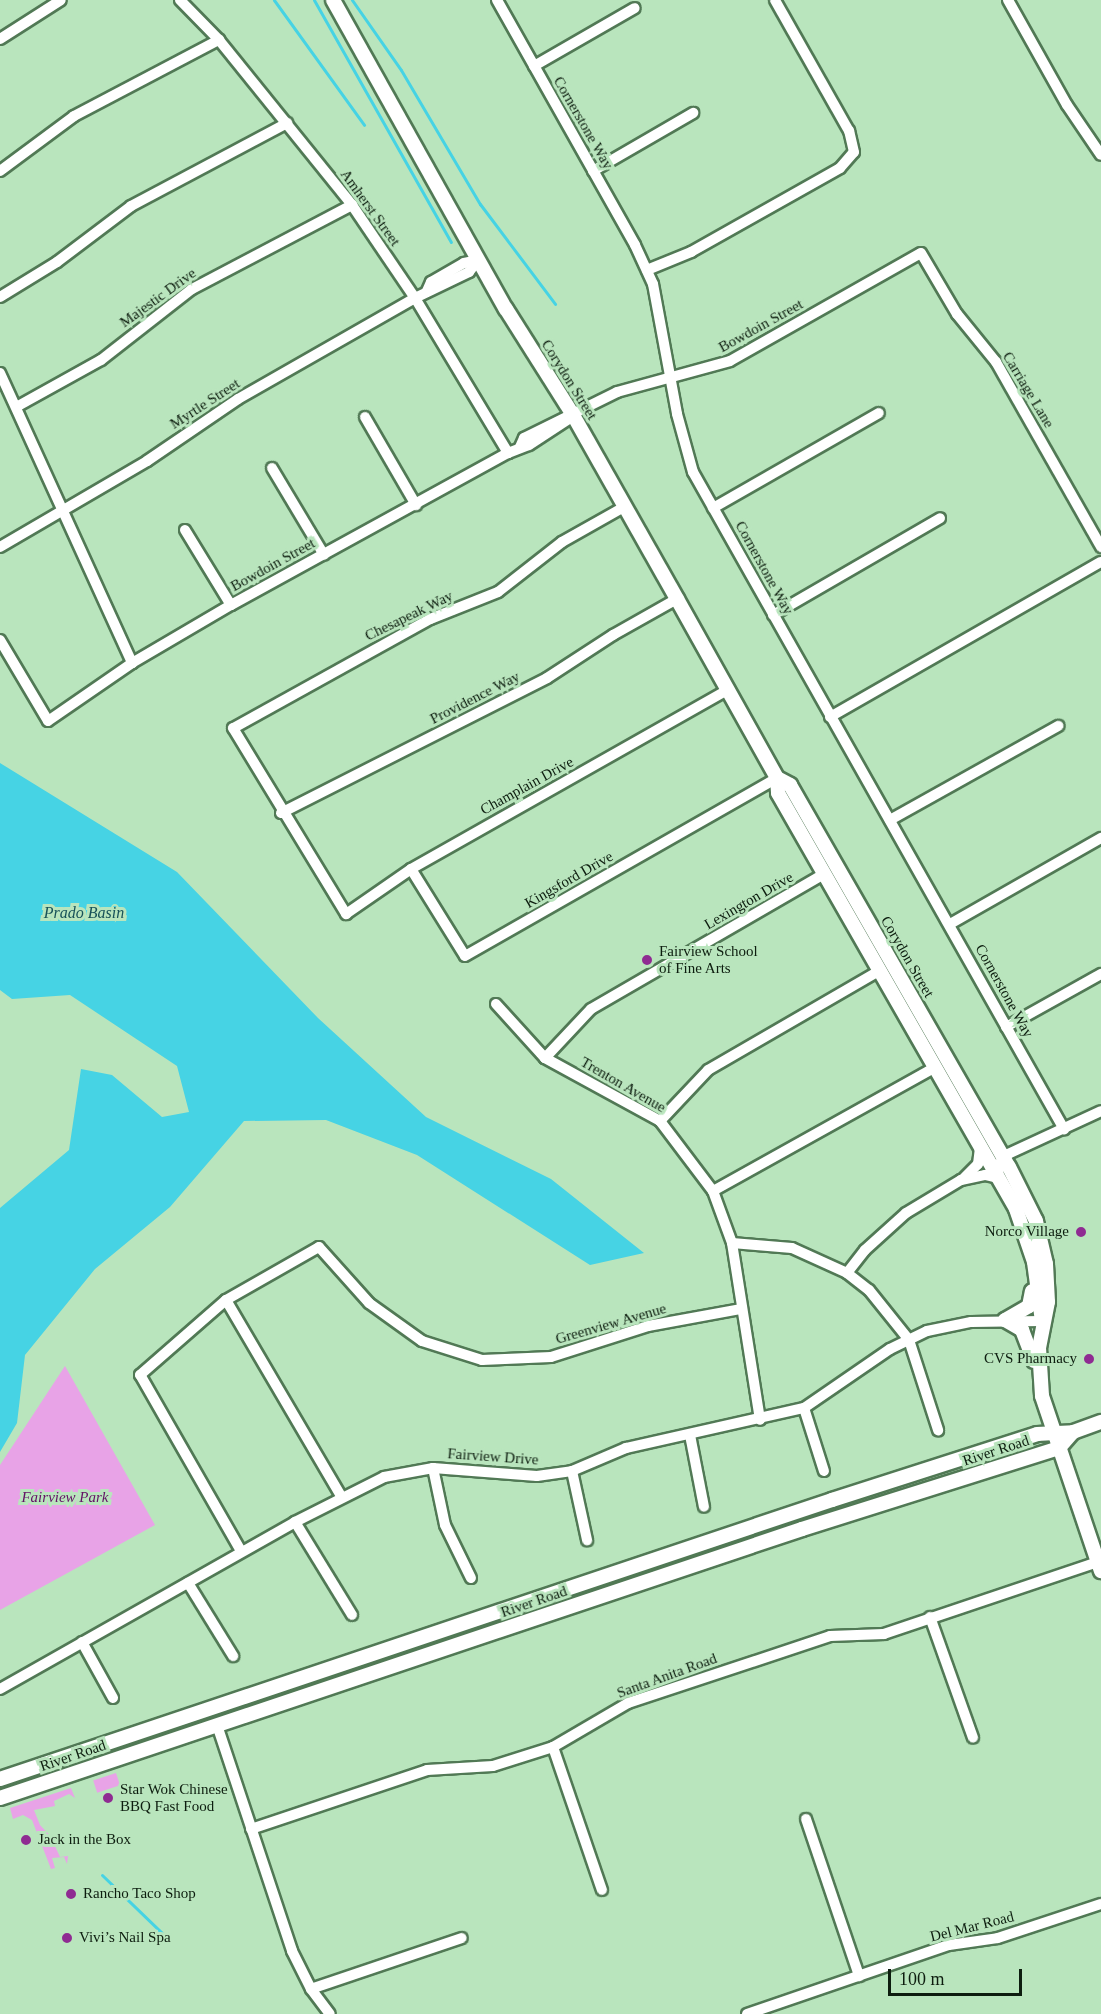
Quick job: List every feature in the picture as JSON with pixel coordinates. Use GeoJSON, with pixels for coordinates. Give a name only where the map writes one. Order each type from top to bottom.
{"type":"FeatureCollection","features":[{"type":"Feature","properties":{"kind":"main road","name":"Corydon Street"},"geometry":{"type":"LineString","coordinates":[[333,0],[478,260],[573,416],[677,599],[777,778],[778,793],[1026,1231],[1034,1262],[1042,1321],[1039,1374],[1053,1430],[1100,1567]]}},
{"type":"Feature","properties":{"kind":"main road","name":"Corydon Street"},"geometry":{"type":"LineString","coordinates":[[777,778],[790,785],[1003,1157],[1036,1221],[1048,1302],[1042,1321]]}},
{"type":"Feature","properties":{"kind":"main road"},"geometry":{"type":"LineString","coordinates":[[1034,1262],[1029,1306],[1005,1320],[1026,1335],[1039,1374]]}},
{"type":"Feature","properties":{"kind":"main road","name":"River Road"},"geometry":{"type":"LineString","coordinates":[[0,1779],[1053,1430],[1073,1432],[1101,1422]]}},
{"type":"Feature","properties":{"kind":"main road","name":"River Road"},"geometry":{"type":"LineString","coordinates":[[0,1798],[802,1529],[1059,1448],[1073,1432]]}},
{"type":"Feature","properties":{"kind":"street"},"geometry":{"type":"LineString","coordinates":[[0,39],[61,0]]}},
{"type":"Feature","properties":{"kind":"street","name":"Amherst Street"},"geometry":{"type":"LineString","coordinates":[[180,0],[219,40],[352,205],[415,298],[508,453]]}},
{"type":"Feature","properties":{"kind":"street","name":"Cornerstone Way"},"geometry":{"type":"LineString","coordinates":[[497,0],[646,270],[657,299],[670,378],[693,472],[1064,1129]]}},
{"type":"Feature","properties":{"kind":"street"},"geometry":{"type":"LineString","coordinates":[[646,270],[691,252],[840,168],[854,152],[849,131],[775,0]]}},
{"type":"Feature","properties":{"kind":"street"},"geometry":{"type":"LineString","coordinates":[[1008,0],[1067,105],[1101,155]]}},
{"type":"Feature","properties":{"kind":"street"},"geometry":{"type":"LineString","coordinates":[[534,66],[635,8]]}},
{"type":"Feature","properties":{"kind":"street"},"geometry":{"type":"LineString","coordinates":[[0,171],[74,116],[219,40]]}},
{"type":"Feature","properties":{"kind":"street"},"geometry":{"type":"LineString","coordinates":[[593,171],[693,113]]}},
{"type":"Feature","properties":{"kind":"street"},"geometry":{"type":"LineString","coordinates":[[0,297],[57,262],[131,206],[286,123]]}},
{"type":"Feature","properties":{"kind":"street","name":"Majestic Drive"},"geometry":{"type":"LineString","coordinates":[[18,406],[100,360],[192,289],[352,205]]}},
{"type":"Feature","properties":{"kind":"street","name":"Bowdoin Street"},"geometry":{"type":"LineString","coordinates":[[0,640],[48,721],[132,663],[231,605],[520,447],[524,438],[573,416],[617,392],[730,361],[921,253]]}},
{"type":"Feature","properties":{"kind":"street","name":"Carriage Lane"},"geometry":{"type":"LineString","coordinates":[[921,253],[957,314],[996,362],[1101,547]]}},
{"type":"Feature","properties":{"kind":"street","name":"Myrtle Street"},"geometry":{"type":"LineString","coordinates":[[0,546],[147,461],[238,399],[428,291],[431,282],[464,263],[478,260]]}},
{"type":"Feature","properties":{"kind":"street"},"geometry":{"type":"LineString","coordinates":[[0,373],[18,406],[65,509],[132,663]]}},
{"type":"Feature","properties":{"kind":"street"},"geometry":{"type":"LineString","coordinates":[[713,508],[879,413]]}},
{"type":"Feature","properties":{"kind":"street"},"geometry":{"type":"LineString","coordinates":[[365,417],[416,505]]}},
{"type":"Feature","properties":{"kind":"street"},"geometry":{"type":"LineString","coordinates":[[272,468],[324,555]]}},
{"type":"Feature","properties":{"kind":"street","name":"Chesapeak Way"},"geometry":{"type":"LineString","coordinates":[[281,813],[233,728],[430,619],[498,592],[562,542],[624,507]]}},
{"type":"Feature","properties":{"kind":"street"},"geometry":{"type":"LineString","coordinates":[[773,615],[940,518]]}},
{"type":"Feature","properties":{"kind":"street"},"geometry":{"type":"LineString","coordinates":[[185,530],[231,605]]}},
{"type":"Feature","properties":{"kind":"street"},"geometry":{"type":"LineString","coordinates":[[830,717],[1101,562]]}},
{"type":"Feature","properties":{"kind":"street","name":"Providence Way"},"geometry":{"type":"LineString","coordinates":[[281,813],[548,678],[613,635],[677,599]]}},
{"type":"Feature","properties":{"kind":"street","name":"Champlain Drive"},"geometry":{"type":"LineString","coordinates":[[281,813],[346,914],[411,869],[728,690]]}},
{"type":"Feature","properties":{"kind":"street"},"geometry":{"type":"LineString","coordinates":[[890,820],[1058,726]]}},
{"type":"Feature","properties":{"kind":"street","name":"Kingsford Drive"},"geometry":{"type":"LineString","coordinates":[[411,869],[465,956],[777,778]]}},
{"type":"Feature","properties":{"kind":"street"},"geometry":{"type":"LineString","coordinates":[[950,924],[1101,838]]}},
{"type":"Feature","properties":{"kind":"street","name":"Lexington Drive"},"geometry":{"type":"LineString","coordinates":[[545,1058],[591,1009],[824,874]]}},
{"type":"Feature","properties":{"kind":"street"},"geometry":{"type":"LineString","coordinates":[[660,1121],[708,1070],[879,971]]}},
{"type":"Feature","properties":{"kind":"street"},"geometry":{"type":"LineString","coordinates":[[1006,1028],[1101,974]]}},
{"type":"Feature","properties":{"kind":"street","name":"Trenton Avenue"},"geometry":{"type":"LineString","coordinates":[[496,1004],[545,1058],[660,1121],[713,1191],[732,1243],[760,1419]]}},
{"type":"Feature","properties":{"kind":"street"},"geometry":{"type":"LineString","coordinates":[[713,1191],[934,1068]]}},
{"type":"Feature","properties":{"kind":"street"},"geometry":{"type":"LineString","coordinates":[[961,1180],[984,1175],[998,1178],[1003,1157],[1028,1142],[1064,1129],[1101,1111]]}},
{"type":"Feature","properties":{"kind":"street","name":"Corydon Street"},"geometry":{"type":"LineString","coordinates":[[964,1118],[972,1121],[990,1150],[1003,1157]]}},
{"type":"Feature","properties":{"kind":"street"},"geometry":{"type":"LineString","coordinates":[[847,1273],[892,1223],[961,1180],[978,1164],[980,1147]]}},
{"type":"Feature","properties":{"kind":"street"},"geometry":{"type":"LineString","coordinates":[[732,1243],[792,1248],[847,1273],[888,1309],[909,1340],[938,1430]]}},
{"type":"Feature","properties":{"kind":"street","name":"Greenview Avenue"},"geometry":{"type":"LineString","coordinates":[[241,1551],[140,1375],[226,1300],[319,1247],[369,1303],[422,1341],[482,1360],[550,1357],[648,1326],[741,1309]]}},
{"type":"Feature","properties":{"kind":"street"},"geometry":{"type":"LineString","coordinates":[[226,1300],[341,1496]]}},
{"type":"Feature","properties":{"kind":"street","name":"Fairview Drive"},"geometry":{"type":"LineString","coordinates":[[0,1689],[241,1551],[341,1496],[384,1477],[433,1468],[537,1476],[572,1471],[626,1448],[804,1408],[890,1349],[946,1326],[1005,1320],[1042,1321]]}},
{"type":"Feature","properties":{"kind":"street"},"geometry":{"type":"LineString","coordinates":[[804,1408],[824,1472]]}},
{"type":"Feature","properties":{"kind":"street"},"geometry":{"type":"LineString","coordinates":[[690,1435],[705,1507]]}},
{"type":"Feature","properties":{"kind":"street"},"geometry":{"type":"LineString","coordinates":[[433,1468],[445,1525],[471,1578]]}},
{"type":"Feature","properties":{"kind":"street"},"geometry":{"type":"LineString","coordinates":[[572,1471],[587,1540]]}},
{"type":"Feature","properties":{"kind":"street"},"geometry":{"type":"LineString","coordinates":[[295,1522],[352,1615]]}},
{"type":"Feature","properties":{"kind":"street","name":"Santa Anita Road"},"geometry":{"type":"LineString","coordinates":[[251,1829],[427,1770],[493,1766],[553,1747],[628,1703],[830,1636],[884,1634],[930,1617],[1100,1567]]}},
{"type":"Feature","properties":{"kind":"street"},"geometry":{"type":"LineString","coordinates":[[188,1583],[233,1656]]}},
{"type":"Feature","properties":{"kind":"street"},"geometry":{"type":"LineString","coordinates":[[930,1617],[973,1738]]}},
{"type":"Feature","properties":{"kind":"street"},"geometry":{"type":"LineString","coordinates":[[82,1642],[113,1698]]}},
{"type":"Feature","properties":{"kind":"street"},"geometry":{"type":"LineString","coordinates":[[217,1725],[292,1951],[311,1989],[330,2014]]}},
{"type":"Feature","properties":{"kind":"street"},"geometry":{"type":"LineString","coordinates":[[553,1747],[602,1890]]}},
{"type":"Feature","properties":{"kind":"street"},"geometry":{"type":"LineString","coordinates":[[806,1819],[859,1976]]}},
{"type":"Feature","properties":{"kind":"street","name":"Del Mar Road"},"geometry":{"type":"LineString","coordinates":[[747,2014],[949,1945],[998,1938],[1101,1904]]}},
{"type":"Feature","properties":{"kind":"street"},"geometry":{"type":"LineString","coordinates":[[311,1989],[462,1938]]}},
{"type":"Feature","properties":{"kind":"green space","name":"Fairview Park"},"geometry":{"type":"Polygon","coordinates":[[[65,1366],[155,1525],[0,1610],[0,1465],[65,1366]]]}},
{"type":"Feature","properties":{"kind":"green space"},"geometry":{"type":"Polygon","coordinates":[[[116,1773],[120,1785],[97,1793],[93,1780],[116,1773]]]}},
{"type":"Feature","properties":{"kind":"green space"},"geometry":{"type":"Polygon","coordinates":[[[71,1788],[75,1798],[69,1794],[54,1801],[55,1806],[34,1810],[40,1825],[58,1844],[55,1846],[60,1857],[68,1856],[67,1864],[64,1857],[52,1858],[55,1868],[51,1869],[32,1820],[23,1815],[13,1819],[10,1808],[71,1788]]]}},
{"type":"Feature","properties":{"kind":"water","name":"Prado Basin"},"geometry":{"type":"Polygon","coordinates":[[[0,763],[177,872],[318,1018],[426,1117],[551,1179],[644,1253],[590,1265],[417,1155],[326,1120],[244,1121],[170,1207],[95,1269],[25,1355],[17,1423],[0,1452],[0,1208],[69,1150],[81,1069],[112,1075],[162,1117],[189,1112],[177,1066],[70,995],[12,999],[0,990],[0,763]]]}},
{"type":"Feature","properties":{"kind":"waterway"},"geometry":{"type":"LineString","coordinates":[[274,0],[364,125]]}},
{"type":"Feature","properties":{"kind":"waterway"},"geometry":{"type":"LineString","coordinates":[[314,0],[451,242]]}},
{"type":"Feature","properties":{"kind":"waterway"},"geometry":{"type":"LineString","coordinates":[[352,0],[401,70],[480,204],[555,304]]}},
{"type":"Feature","properties":{"kind":"waterway"},"geometry":{"type":"LineString","coordinates":[[102,1875],[163,1934]]}},
{"type":"Feature","properties":{"kind":"place","name":"Fairview School of Fine Arts"},"geometry":{"type":"Point","coordinates":[647,960]}},
{"type":"Feature","properties":{"kind":"place","name":"Norco Village"},"geometry":{"type":"Point","coordinates":[1081,1232]}},
{"type":"Feature","properties":{"kind":"place","name":"CVS Pharmacy"},"geometry":{"type":"Point","coordinates":[1089,1359]}},
{"type":"Feature","properties":{"kind":"place","name":"Star Wok Chinese BBQ Fast Food"},"geometry":{"type":"Point","coordinates":[108,1798]}},
{"type":"Feature","properties":{"kind":"place","name":"Jack in the Box"},"geometry":{"type":"Point","coordinates":[26,1840]}},
{"type":"Feature","properties":{"kind":"place","name":"Rancho Taco Shop"},"geometry":{"type":"Point","coordinates":[71,1894]}},
{"type":"Feature","properties":{"kind":"place","name":"Vivi’s Nail Spa"},"geometry":{"type":"Point","coordinates":[67,1938]}}]}
